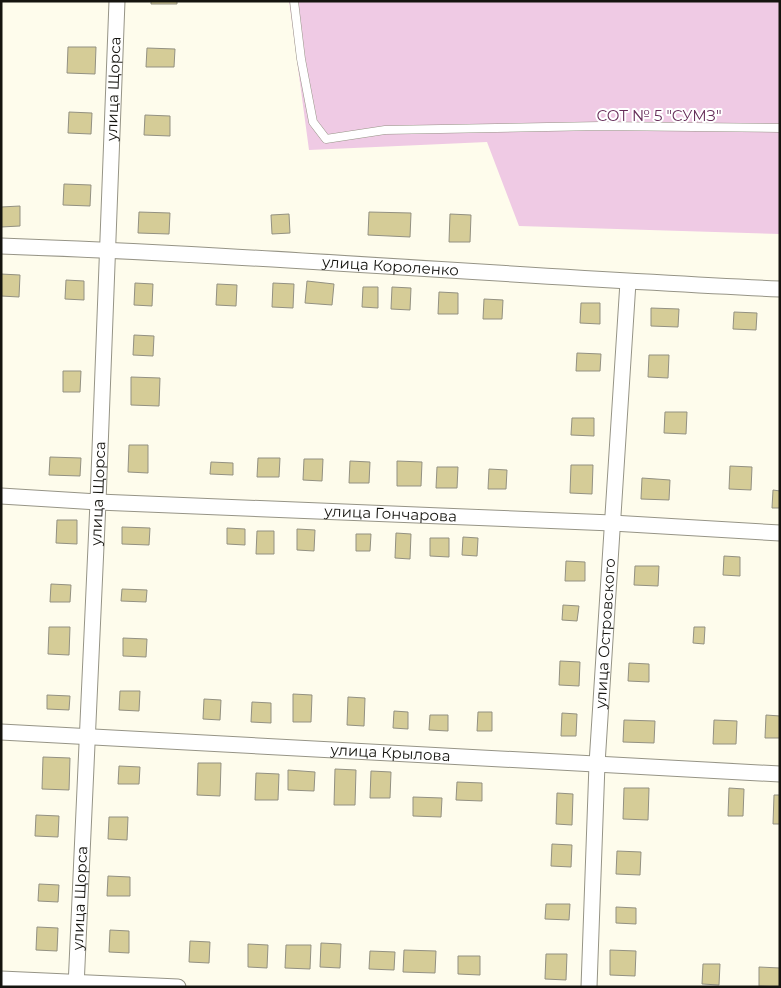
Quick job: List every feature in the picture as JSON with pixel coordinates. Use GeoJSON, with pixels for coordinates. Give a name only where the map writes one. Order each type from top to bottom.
{"type":"FeatureCollection","features":[{"type":"Feature","properties":{"kind":"street","name":"улица Щорса"},"geometry":{"type":"LineString","coordinates":[[77,985],[117,1]]}},
{"type":"Feature","properties":{"kind":"street","name":"улица Короленко"},"geometry":{"type":"LineString","coordinates":[[1,246],[108,250],[628,282],[780,289]]}},
{"type":"Feature","properties":{"kind":"street","name":"улица Островского"},"geometry":{"type":"LineString","coordinates":[[589,987],[597,764],[628,282]]}},
{"type":"Feature","properties":{"kind":"street","name":"улица Гончарова"},"geometry":{"type":"LineString","coordinates":[[1,496],[98,502],[612,523],[780,534]]}},
{"type":"Feature","properties":{"kind":"street","name":"улица Крылова"},"geometry":{"type":"LineString","coordinates":[[1,732],[780,774]]}},
{"type":"Feature","properties":{"kind":"street"},"geometry":{"type":"LineString","coordinates":[[1,979],[77,985],[178,987]]}},
{"type":"Feature","properties":{"kind":"lane"},"geometry":{"type":"LineString","coordinates":[[294,1],[301,59],[313,122],[326,139],[395,130],[600,126],[780,128]]}},
{"type":"Feature","properties":{"kind":"green space","name":"СОТ № 5 \"СУМЗ\""},"geometry":{"type":"Polygon","coordinates":[[[289,1],[780,1],[780,234],[519,226],[487,142],[309,150],[289,1]]]}},
{"type":"Feature","properties":{"kind":"building"},"geometry":{"type":"Polygon","coordinates":[[[151,1],[177,1],[177,4],[151,4],[151,1]]]}},
{"type":"Feature","properties":{"kind":"building"},"geometry":{"type":"Polygon","coordinates":[[[68,47],[96,47],[95,74],[67,73],[68,47]]]}},
{"type":"Feature","properties":{"kind":"building"},"geometry":{"type":"Polygon","coordinates":[[[147,48],[175,49],[174,67],[146,67],[147,48]]]}},
{"type":"Feature","properties":{"kind":"building"},"geometry":{"type":"Polygon","coordinates":[[[69,112],[92,113],[91,134],[68,133],[69,112]]]}},
{"type":"Feature","properties":{"kind":"building"},"geometry":{"type":"Polygon","coordinates":[[[145,115],[170,116],[170,136],[144,135],[145,115]]]}},
{"type":"Feature","properties":{"kind":"building"},"geometry":{"type":"Polygon","coordinates":[[[64,184],[91,185],[90,206],[63,205],[64,184]]]}},
{"type":"Feature","properties":{"kind":"building"},"geometry":{"type":"Polygon","coordinates":[[[20,206],[20,226],[1,227],[1,207],[20,206]]]}},
{"type":"Feature","properties":{"kind":"building"},"geometry":{"type":"Polygon","coordinates":[[[139,212],[170,213],[169,234],[138,233],[139,212]]]}},
{"type":"Feature","properties":{"kind":"building"},"geometry":{"type":"Polygon","coordinates":[[[369,212],[411,213],[410,237],[368,235],[369,212]]]}},
{"type":"Feature","properties":{"kind":"building"},"geometry":{"type":"Polygon","coordinates":[[[289,214],[290,233],[272,234],[271,215],[289,214]]]}},
{"type":"Feature","properties":{"kind":"building"},"geometry":{"type":"Polygon","coordinates":[[[450,214],[471,215],[470,242],[449,242],[450,214]]]}},
{"type":"Feature","properties":{"kind":"building"},"geometry":{"type":"Polygon","coordinates":[[[1,274],[20,275],[19,297],[1,296],[1,274]]]}},
{"type":"Feature","properties":{"kind":"building"},"geometry":{"type":"Polygon","coordinates":[[[66,280],[84,281],[84,300],[65,299],[66,280]]]}},
{"type":"Feature","properties":{"kind":"building"},"geometry":{"type":"Polygon","coordinates":[[[307,281],[334,284],[332,305],[305,303],[307,281]]]}},
{"type":"Feature","properties":{"kind":"building"},"geometry":{"type":"Polygon","coordinates":[[[135,283],[153,284],[152,306],[134,305],[135,283]]]}},
{"type":"Feature","properties":{"kind":"building"},"geometry":{"type":"Polygon","coordinates":[[[273,283],[294,284],[293,308],[272,307],[273,283]]]}},
{"type":"Feature","properties":{"kind":"building"},"geometry":{"type":"Polygon","coordinates":[[[217,284],[237,285],[236,306],[216,305],[217,284]]]}},
{"type":"Feature","properties":{"kind":"building"},"geometry":{"type":"Polygon","coordinates":[[[363,287],[378,287],[378,308],[362,307],[363,287]]]}},
{"type":"Feature","properties":{"kind":"building"},"geometry":{"type":"Polygon","coordinates":[[[392,287],[411,288],[410,310],[391,309],[392,287]]]}},
{"type":"Feature","properties":{"kind":"building"},"geometry":{"type":"Polygon","coordinates":[[[439,292],[458,293],[458,314],[438,314],[439,292]]]}},
{"type":"Feature","properties":{"kind":"building"},"geometry":{"type":"Polygon","coordinates":[[[484,299],[503,300],[502,319],[483,319],[484,299]]]}},
{"type":"Feature","properties":{"kind":"building"},"geometry":{"type":"Polygon","coordinates":[[[581,303],[600,303],[600,324],[580,323],[581,303]]]}},
{"type":"Feature","properties":{"kind":"building"},"geometry":{"type":"Polygon","coordinates":[[[651,308],[679,309],[678,327],[651,326],[651,308]]]}},
{"type":"Feature","properties":{"kind":"building"},"geometry":{"type":"Polygon","coordinates":[[[734,312],[757,313],[756,330],[733,329],[734,312]]]}},
{"type":"Feature","properties":{"kind":"building"},"geometry":{"type":"Polygon","coordinates":[[[134,335],[154,336],[153,356],[133,355],[134,335]]]}},
{"type":"Feature","properties":{"kind":"building"},"geometry":{"type":"Polygon","coordinates":[[[577,353],[601,354],[600,371],[576,371],[577,353]]]}},
{"type":"Feature","properties":{"kind":"building"},"geometry":{"type":"Polygon","coordinates":[[[649,355],[669,355],[668,378],[648,377],[649,355]]]}},
{"type":"Feature","properties":{"kind":"building"},"geometry":{"type":"Polygon","coordinates":[[[63,371],[81,371],[80,392],[63,392],[63,371]]]}},
{"type":"Feature","properties":{"kind":"building"},"geometry":{"type":"Polygon","coordinates":[[[131,377],[160,378],[159,406],[131,405],[131,377]]]}},
{"type":"Feature","properties":{"kind":"building"},"geometry":{"type":"Polygon","coordinates":[[[665,412],[687,412],[686,434],[664,433],[665,412]]]}},
{"type":"Feature","properties":{"kind":"building"},"geometry":{"type":"Polygon","coordinates":[[[572,418],[594,418],[594,436],[571,435],[572,418]]]}},
{"type":"Feature","properties":{"kind":"building"},"geometry":{"type":"Polygon","coordinates":[[[129,445],[148,445],[148,473],[128,472],[129,445]]]}},
{"type":"Feature","properties":{"kind":"building"},"geometry":{"type":"Polygon","coordinates":[[[50,457],[81,458],[80,476],[49,475],[50,457]]]}},
{"type":"Feature","properties":{"kind":"building"},"geometry":{"type":"Polygon","coordinates":[[[258,458],[280,458],[279,477],[257,477],[258,458]]]}},
{"type":"Feature","properties":{"kind":"building"},"geometry":{"type":"Polygon","coordinates":[[[304,459],[323,459],[322,481],[303,480],[304,459]]]}},
{"type":"Feature","properties":{"kind":"building"},"geometry":{"type":"Polygon","coordinates":[[[350,461],[370,462],[369,483],[349,483],[350,461]]]}},
{"type":"Feature","properties":{"kind":"building"},"geometry":{"type":"Polygon","coordinates":[[[397,461],[422,462],[421,486],[397,486],[397,461]]]}},
{"type":"Feature","properties":{"kind":"building"},"geometry":{"type":"Polygon","coordinates":[[[211,462],[233,463],[233,475],[210,474],[211,462]]]}},
{"type":"Feature","properties":{"kind":"building"},"geometry":{"type":"Polygon","coordinates":[[[571,465],[593,465],[592,494],[570,493],[571,465]]]}},
{"type":"Feature","properties":{"kind":"building"},"geometry":{"type":"Polygon","coordinates":[[[730,466],[752,467],[751,490],[729,489],[730,466]]]}},
{"type":"Feature","properties":{"kind":"building"},"geometry":{"type":"Polygon","coordinates":[[[437,467],[458,467],[457,488],[436,488],[437,467]]]}},
{"type":"Feature","properties":{"kind":"building"},"geometry":{"type":"Polygon","coordinates":[[[489,469],[507,470],[506,489],[488,489],[489,469]]]}},
{"type":"Feature","properties":{"kind":"building"},"geometry":{"type":"Polygon","coordinates":[[[642,478],[670,480],[669,500],[641,499],[642,478]]]}},
{"type":"Feature","properties":{"kind":"building"},"geometry":{"type":"Polygon","coordinates":[[[773,490],[780,491],[780,508],[772,508],[773,490]]]}},
{"type":"Feature","properties":{"kind":"building"},"geometry":{"type":"Polygon","coordinates":[[[57,520],[77,520],[77,544],[56,543],[57,520]]]}},
{"type":"Feature","properties":{"kind":"building"},"geometry":{"type":"Polygon","coordinates":[[[122,527],[150,528],[149,545],[122,544],[122,527]]]}},
{"type":"Feature","properties":{"kind":"building"},"geometry":{"type":"Polygon","coordinates":[[[227,528],[245,529],[245,545],[227,544],[227,528]]]}},
{"type":"Feature","properties":{"kind":"building"},"geometry":{"type":"Polygon","coordinates":[[[297,529],[315,530],[314,551],[297,550],[297,529]]]}},
{"type":"Feature","properties":{"kind":"building"},"geometry":{"type":"Polygon","coordinates":[[[257,531],[274,531],[274,554],[256,554],[257,531]]]}},
{"type":"Feature","properties":{"kind":"building"},"geometry":{"type":"Polygon","coordinates":[[[396,533],[411,534],[410,559],[395,558],[396,533]]]}},
{"type":"Feature","properties":{"kind":"building"},"geometry":{"type":"Polygon","coordinates":[[[356,534],[371,534],[370,551],[356,551],[356,534]]]}},
{"type":"Feature","properties":{"kind":"building"},"geometry":{"type":"Polygon","coordinates":[[[463,537],[478,538],[477,556],[462,555],[463,537]]]}},
{"type":"Feature","properties":{"kind":"building"},"geometry":{"type":"Polygon","coordinates":[[[430,538],[449,538],[449,557],[430,556],[430,538]]]}},
{"type":"Feature","properties":{"kind":"building"},"geometry":{"type":"Polygon","coordinates":[[[724,556],[740,557],[740,576],[723,575],[724,556]]]}},
{"type":"Feature","properties":{"kind":"building"},"geometry":{"type":"Polygon","coordinates":[[[566,561],[585,562],[585,581],[565,581],[566,561]]]}},
{"type":"Feature","properties":{"kind":"building"},"geometry":{"type":"Polygon","coordinates":[[[635,566],[659,566],[658,586],[634,585],[635,566]]]}},
{"type":"Feature","properties":{"kind":"building"},"geometry":{"type":"Polygon","coordinates":[[[51,584],[71,585],[70,602],[50,602],[51,584]]]}},
{"type":"Feature","properties":{"kind":"building"},"geometry":{"type":"Polygon","coordinates":[[[122,589],[147,590],[146,602],[121,601],[122,589]]]}},
{"type":"Feature","properties":{"kind":"building"},"geometry":{"type":"Polygon","coordinates":[[[563,605],[579,606],[577,621],[562,620],[563,605]]]}},
{"type":"Feature","properties":{"kind":"building"},"geometry":{"type":"Polygon","coordinates":[[[49,627],[70,627],[69,655],[48,654],[49,627]]]}},
{"type":"Feature","properties":{"kind":"building"},"geometry":{"type":"Polygon","coordinates":[[[694,627],[705,627],[704,644],[693,643],[694,627]]]}},
{"type":"Feature","properties":{"kind":"building"},"geometry":{"type":"Polygon","coordinates":[[[123,638],[147,639],[146,657],[123,656],[123,638]]]}},
{"type":"Feature","properties":{"kind":"building"},"geometry":{"type":"Polygon","coordinates":[[[560,661],[580,662],[579,686],[559,685],[560,661]]]}},
{"type":"Feature","properties":{"kind":"building"},"geometry":{"type":"Polygon","coordinates":[[[629,663],[649,664],[649,682],[628,681],[629,663]]]}},
{"type":"Feature","properties":{"kind":"building"},"geometry":{"type":"Polygon","coordinates":[[[120,691],[140,691],[139,711],[119,710],[120,691]]]}},
{"type":"Feature","properties":{"kind":"building"},"geometry":{"type":"Polygon","coordinates":[[[293,694],[312,695],[311,722],[293,722],[293,694]]]}},
{"type":"Feature","properties":{"kind":"building"},"geometry":{"type":"Polygon","coordinates":[[[47,695],[70,696],[69,710],[47,709],[47,695]]]}},
{"type":"Feature","properties":{"kind":"building"},"geometry":{"type":"Polygon","coordinates":[[[348,697],[365,698],[364,726],[347,725],[348,697]]]}},
{"type":"Feature","properties":{"kind":"building"},"geometry":{"type":"Polygon","coordinates":[[[204,699],[221,700],[220,720],[203,719],[204,699]]]}},
{"type":"Feature","properties":{"kind":"building"},"geometry":{"type":"Polygon","coordinates":[[[252,702],[271,703],[271,723],[251,722],[252,702]]]}},
{"type":"Feature","properties":{"kind":"building"},"geometry":{"type":"Polygon","coordinates":[[[394,711],[408,712],[408,729],[393,728],[394,711]]]}},
{"type":"Feature","properties":{"kind":"building"},"geometry":{"type":"Polygon","coordinates":[[[478,712],[492,712],[492,731],[477,731],[478,712]]]}},
{"type":"Feature","properties":{"kind":"building"},"geometry":{"type":"Polygon","coordinates":[[[562,713],[577,714],[576,736],[561,736],[562,713]]]}},
{"type":"Feature","properties":{"kind":"building"},"geometry":{"type":"Polygon","coordinates":[[[430,715],[448,715],[448,731],[429,730],[430,715]]]}},
{"type":"Feature","properties":{"kind":"building"},"geometry":{"type":"Polygon","coordinates":[[[766,715],[780,716],[780,738],[765,738],[766,715]]]}},
{"type":"Feature","properties":{"kind":"building"},"geometry":{"type":"Polygon","coordinates":[[[624,720],[655,721],[654,743],[623,742],[624,720]]]}},
{"type":"Feature","properties":{"kind":"building"},"geometry":{"type":"Polygon","coordinates":[[[714,720],[737,721],[736,744],[713,744],[714,720]]]}},
{"type":"Feature","properties":{"kind":"building"},"geometry":{"type":"Polygon","coordinates":[[[43,757],[70,758],[69,790],[42,789],[43,757]]]}},
{"type":"Feature","properties":{"kind":"building"},"geometry":{"type":"Polygon","coordinates":[[[198,763],[221,763],[220,796],[197,795],[198,763]]]}},
{"type":"Feature","properties":{"kind":"building"},"geometry":{"type":"Polygon","coordinates":[[[119,766],[140,767],[139,784],[118,784],[119,766]]]}},
{"type":"Feature","properties":{"kind":"building"},"geometry":{"type":"Polygon","coordinates":[[[335,769],[356,770],[355,805],[334,805],[335,769]]]}},
{"type":"Feature","properties":{"kind":"building"},"geometry":{"type":"Polygon","coordinates":[[[288,770],[315,772],[314,791],[288,790],[288,770]]]}},
{"type":"Feature","properties":{"kind":"building"},"geometry":{"type":"Polygon","coordinates":[[[371,771],[391,772],[390,798],[370,798],[371,771]]]}},
{"type":"Feature","properties":{"kind":"building"},"geometry":{"type":"Polygon","coordinates":[[[256,773],[279,774],[278,800],[255,800],[256,773]]]}},
{"type":"Feature","properties":{"kind":"building"},"geometry":{"type":"Polygon","coordinates":[[[457,782],[482,783],[482,801],[456,800],[457,782]]]}},
{"type":"Feature","properties":{"kind":"building"},"geometry":{"type":"Polygon","coordinates":[[[624,788],[649,788],[648,820],[623,819],[624,788]]]}},
{"type":"Feature","properties":{"kind":"building"},"geometry":{"type":"Polygon","coordinates":[[[729,788],[744,789],[743,816],[728,816],[729,788]]]}},
{"type":"Feature","properties":{"kind":"building"},"geometry":{"type":"Polygon","coordinates":[[[557,793],[573,794],[572,825],[556,824],[557,793]]]}},
{"type":"Feature","properties":{"kind":"building"},"geometry":{"type":"Polygon","coordinates":[[[774,795],[780,795],[780,824],[773,824],[774,795]]]}},
{"type":"Feature","properties":{"kind":"building"},"geometry":{"type":"Polygon","coordinates":[[[413,797],[442,798],[441,817],[413,816],[413,797]]]}},
{"type":"Feature","properties":{"kind":"building"},"geometry":{"type":"Polygon","coordinates":[[[36,815],[59,816],[58,837],[35,836],[36,815]]]}},
{"type":"Feature","properties":{"kind":"building"},"geometry":{"type":"Polygon","coordinates":[[[109,817],[128,817],[127,840],[108,839],[109,817]]]}},
{"type":"Feature","properties":{"kind":"building"},"geometry":{"type":"Polygon","coordinates":[[[552,844],[572,845],[571,867],[551,866],[552,844]]]}},
{"type":"Feature","properties":{"kind":"building"},"geometry":{"type":"Polygon","coordinates":[[[617,851],[641,852],[640,875],[616,874],[617,851]]]}},
{"type":"Feature","properties":{"kind":"building"},"geometry":{"type":"Polygon","coordinates":[[[108,876],[130,877],[130,896],[107,896],[108,876]]]}},
{"type":"Feature","properties":{"kind":"building"},"geometry":{"type":"Polygon","coordinates":[[[39,884],[59,885],[58,902],[38,901],[39,884]]]}},
{"type":"Feature","properties":{"kind":"building"},"geometry":{"type":"Polygon","coordinates":[[[546,904],[570,904],[569,920],[545,919],[546,904]]]}},
{"type":"Feature","properties":{"kind":"building"},"geometry":{"type":"Polygon","coordinates":[[[616,907],[636,908],[636,924],[616,923],[616,907]]]}},
{"type":"Feature","properties":{"kind":"building"},"geometry":{"type":"Polygon","coordinates":[[[37,927],[58,928],[57,951],[36,950],[37,927]]]}},
{"type":"Feature","properties":{"kind":"building"},"geometry":{"type":"Polygon","coordinates":[[[110,930],[129,931],[129,953],[109,952],[110,930]]]}},
{"type":"Feature","properties":{"kind":"building"},"geometry":{"type":"Polygon","coordinates":[[[190,941],[210,942],[209,963],[189,962],[190,941]]]}},
{"type":"Feature","properties":{"kind":"building"},"geometry":{"type":"Polygon","coordinates":[[[321,943],[341,944],[340,968],[320,967],[321,943]]]}},
{"type":"Feature","properties":{"kind":"building"},"geometry":{"type":"Polygon","coordinates":[[[248,944],[268,945],[267,968],[248,967],[248,944]]]}},
{"type":"Feature","properties":{"kind":"building"},"geometry":{"type":"Polygon","coordinates":[[[286,945],[311,945],[310,969],[285,968],[286,945]]]}},
{"type":"Feature","properties":{"kind":"building"},"geometry":{"type":"Polygon","coordinates":[[[404,950],[436,951],[435,973],[403,972],[404,950]]]}},
{"type":"Feature","properties":{"kind":"building"},"geometry":{"type":"Polygon","coordinates":[[[610,950],[636,951],[635,976],[610,975],[610,950]]]}},
{"type":"Feature","properties":{"kind":"building"},"geometry":{"type":"Polygon","coordinates":[[[370,951],[395,952],[394,970],[369,969],[370,951]]]}},
{"type":"Feature","properties":{"kind":"building"},"geometry":{"type":"Polygon","coordinates":[[[546,954],[567,954],[566,980],[545,979],[546,954]]]}},
{"type":"Feature","properties":{"kind":"building"},"geometry":{"type":"Polygon","coordinates":[[[458,956],[480,956],[480,975],[458,974],[458,956]]]}},
{"type":"Feature","properties":{"kind":"building"},"geometry":{"type":"Polygon","coordinates":[[[703,964],[720,964],[719,985],[702,984],[703,964]]]}},
{"type":"Feature","properties":{"kind":"building"},"geometry":{"type":"Polygon","coordinates":[[[759,967],[780,968],[780,987],[759,986],[759,967]]]}}]}
